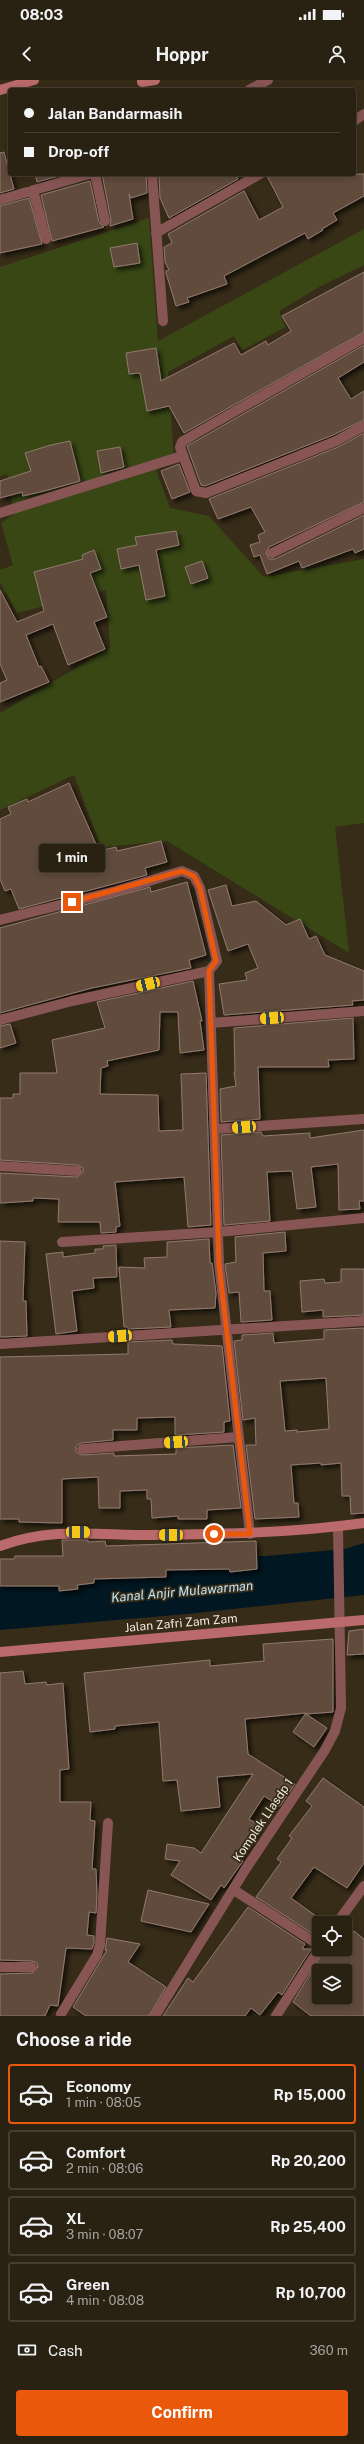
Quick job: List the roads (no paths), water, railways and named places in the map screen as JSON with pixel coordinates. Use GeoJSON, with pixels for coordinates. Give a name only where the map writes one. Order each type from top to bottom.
{"type":"FeatureCollection","features":[{"type":"Feature","properties":{"kind":"street"},"geometry":{"type":"LineString","coordinates":[[0,90],[34,80]]}},
{"type":"Feature","properties":{"kind":"street"},"geometry":{"type":"LineString","coordinates":[[142,84],[155,80]]}},
{"type":"Feature","properties":{"kind":"street"},"geometry":{"type":"LineString","coordinates":[[253,88],[268,80]]}},
{"type":"Feature","properties":{"kind":"street"},"geometry":{"type":"LineString","coordinates":[[0,200],[82,176]]}},
{"type":"Feature","properties":{"kind":"street"},"geometry":{"type":"LineString","coordinates":[[95,176],[105,221]]}},
{"type":"Feature","properties":{"kind":"street"},"geometry":{"type":"LineString","coordinates":[[152,176],[163,321]]}},
{"type":"Feature","properties":{"kind":"street"},"geometry":{"type":"LineString","coordinates":[[156,233],[256,176]]}},
{"type":"Feature","properties":{"kind":"street"},"geometry":{"type":"LineString","coordinates":[[33,190],[46,239]]}},
{"type":"Feature","properties":{"kind":"street"},"geometry":{"type":"LineString","coordinates":[[364,338],[182,442],[180,447],[196,491],[206,493],[336,441],[364,426]]}},
{"type":"Feature","properties":{"kind":"street"},"geometry":{"type":"LineString","coordinates":[[0,512],[182,456]]}},
{"type":"Feature","properties":{"kind":"street"},"geometry":{"type":"LineString","coordinates":[[272,553],[364,508]]}},
{"type":"Feature","properties":{"kind":"street"},"geometry":{"type":"LineString","coordinates":[[0,920],[116,891],[182,871],[194,876],[200,888],[216,961],[209,971],[218,1232],[226,1330],[250,1534]]}},
{"type":"Feature","properties":{"kind":"street"},"geometry":{"type":"LineString","coordinates":[[0,1020],[72,1001],[209,971]]}},
{"type":"Feature","properties":{"kind":"street"},"geometry":{"type":"LineString","coordinates":[[211,1023],[364,1011]]}},
{"type":"Feature","properties":{"kind":"street"},"geometry":{"type":"LineString","coordinates":[[214,1129],[364,1119]]}},
{"type":"Feature","properties":{"kind":"street"},"geometry":{"type":"LineString","coordinates":[[0,1166],[78,1171]]}},
{"type":"Feature","properties":{"kind":"street"},"geometry":{"type":"LineString","coordinates":[[62,1242],[218,1232],[364,1218]]}},
{"type":"Feature","properties":{"kind":"street"},"geometry":{"type":"LineString","coordinates":[[0,1344],[364,1321]]}},
{"type":"Feature","properties":{"kind":"street"},"geometry":{"type":"LineString","coordinates":[[82,1449],[238,1437]]}},
{"type":"Feature","properties":{"kind":"street"},"geometry":{"type":"LineString","coordinates":[[0,1546],[24,1538],[62,1532],[98,1532],[127,1535],[250,1534],[338,1527],[364,1523]]}},
{"type":"Feature","properties":{"kind":"street","name":"Komplek Llasdp 1"},"geometry":{"type":"LineString","coordinates":[[155,2016],[336,1731],[341,1708],[338,1527]]}},
{"type":"Feature","properties":{"kind":"street","name":"Jalan Zafri Zam Zam"},"geometry":{"type":"LineString","coordinates":[[0,1652],[364,1620]]}},
{"type":"Feature","properties":{"kind":"street"},"geometry":{"type":"LineString","coordinates":[[61,2015],[97,1955],[100,1944],[108,1823]]}},
{"type":"Feature","properties":{"kind":"street"},"geometry":{"type":"LineString","coordinates":[[342,1916],[364,1886]]}},
{"type":"Feature","properties":{"kind":"street"},"geometry":{"type":"LineString","coordinates":[[234,1890],[312,1940]]}},
{"type":"Feature","properties":{"kind":"street"},"geometry":{"type":"LineString","coordinates":[[276,2016],[315,1956]]}},
{"type":"Feature","properties":{"kind":"street"},"geometry":{"type":"LineString","coordinates":[[0,1967],[32,1967]]}},
{"type":"Feature","properties":{"kind":"water","name":"Kanal Anjir Mulawarman"},"geometry":{"type":"Polygon","coordinates":[[[364,1543],[364,1595],[187,1614],[0,1630],[0,1576],[120,1557],[266,1556],[345,1549],[364,1543]]]}}]}
